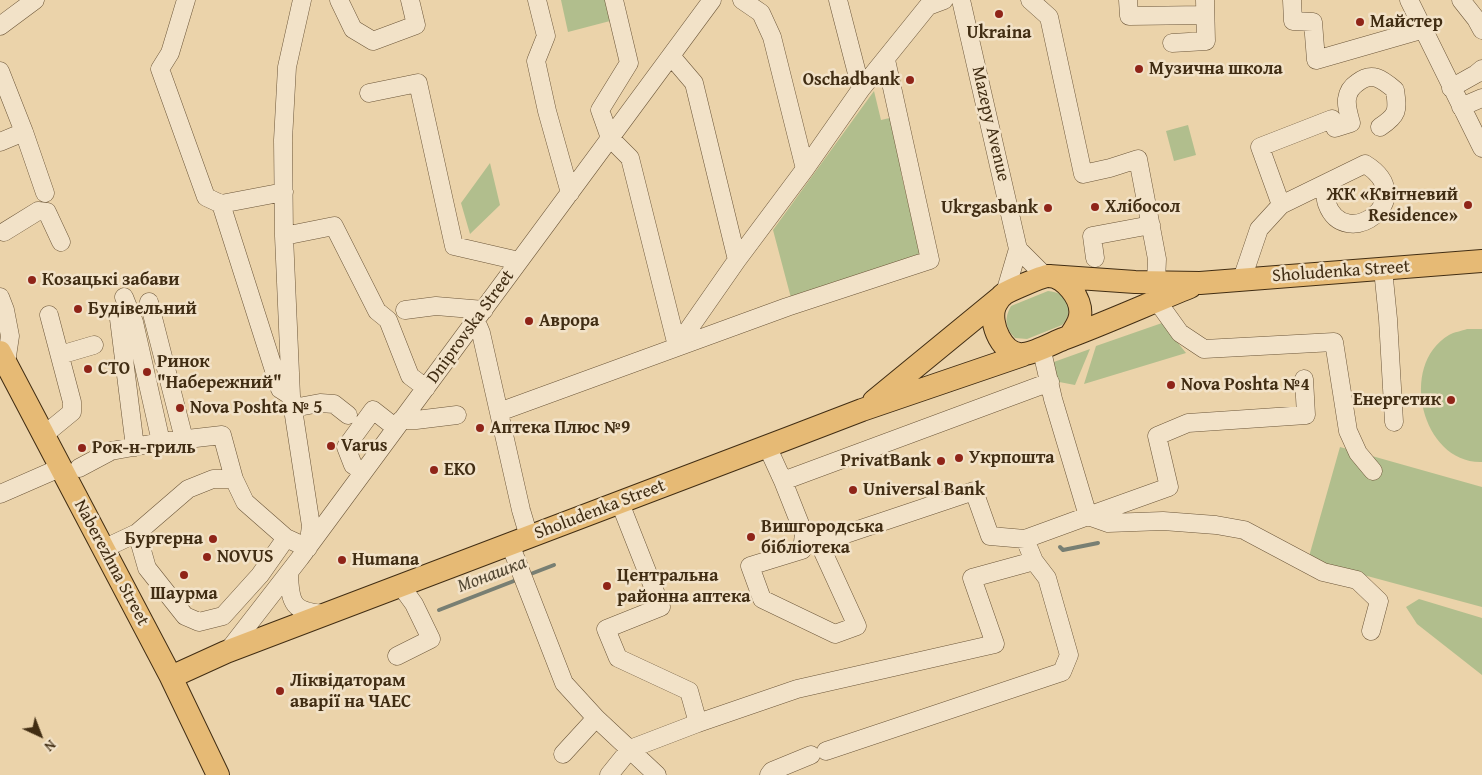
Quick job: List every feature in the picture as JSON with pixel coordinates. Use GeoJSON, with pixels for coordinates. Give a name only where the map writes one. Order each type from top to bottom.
{"type":"FeatureCollection","features":[{"type":"Feature","properties":{"kind":"main road","name":"Sholudenka Street"},"geometry":{"type":"LineString","coordinates":[[1070,336],[1157,291],[1200,283],[1482,261]]}},
{"type":"Feature","properties":{"kind":"main road","name":"Sholudenka Street"},"geometry":{"type":"LineString","coordinates":[[1047,276],[1157,291]]}},
{"type":"Feature","properties":{"kind":"main road"},"geometry":{"type":"LineString","coordinates":[[1047,276],[1069,286],[1075,295],[1081,314],[1077,326],[1070,336],[1032,351],[1010,350],[997,334],[994,324],[995,306],[1004,294],[1047,276]]}},
{"type":"Feature","properties":{"kind":"main road","name":"Sholudenka Street"},"geometry":{"type":"LineString","coordinates":[[862,410],[1004,294]]}},
{"type":"Feature","properties":{"kind":"main road","name":"Sholudenka Street"},"geometry":{"type":"LineString","coordinates":[[171,677],[226,652],[862,410],[1032,351]]}},
{"type":"Feature","properties":{"kind":"main road","name":"Naberezhna Street"},"geometry":{"type":"LineString","coordinates":[[3,358],[44,436],[70,468],[103,549],[171,677],[218,775]]}},
{"type":"Feature","properties":{"kind":"street"},"geometry":{"type":"LineString","coordinates":[[0,26],[35,0]]}},
{"type":"Feature","properties":{"kind":"street"},"geometry":{"type":"LineString","coordinates":[[186,0],[170,53],[160,69],[206,197],[221,204],[284,192]]}},
{"type":"Feature","properties":{"kind":"street"},"geometry":{"type":"LineString","coordinates":[[1,490],[70,468],[111,452],[161,442],[222,435],[234,479],[245,502],[286,538],[308,548],[311,526],[292,402],[284,236],[283,140],[287,67],[302,0]]}},
{"type":"Feature","properties":{"kind":"street"},"geometry":{"type":"LineString","coordinates":[[339,0],[353,29],[373,41],[416,25],[410,0]]}},
{"type":"Feature","properties":{"kind":"street"},"geometry":{"type":"LineString","coordinates":[[537,0],[546,36],[536,61],[570,193]]}},
{"type":"Feature","properties":{"kind":"street"},"geometry":{"type":"LineString","coordinates":[[614,0],[629,63],[600,110],[610,138],[630,158],[677,346]]}},
{"type":"Feature","properties":{"kind":"street","name":"Dniprovska Street"},"geometry":{"type":"LineString","coordinates":[[226,652],[308,548],[712,0]]}},
{"type":"Feature","properties":{"kind":"street"},"geometry":{"type":"LineString","coordinates":[[742,0],[761,13],[772,36],[805,169]]}},
{"type":"Feature","properties":{"kind":"street"},"geometry":{"type":"LineString","coordinates":[[838,0],[861,89]]}},
{"type":"Feature","properties":{"kind":"street","name":"Mazepy Avenue"},"geometry":{"type":"LineString","coordinates":[[961,0],[1018,249],[1004,294]]}},
{"type":"Feature","properties":{"kind":"street"},"geometry":{"type":"LineString","coordinates":[[1030,0],[1049,17],[1082,174],[1138,159],[1157,259],[1157,291],[1180,333],[1204,349],[1334,342],[1348,431],[1358,453],[1374,471]]}},
{"type":"Feature","properties":{"kind":"street"},"geometry":{"type":"LineString","coordinates":[[1128,0],[1128,16],[1205,7],[1206,41],[1172,43]]}},
{"type":"Feature","properties":{"kind":"street"},"geometry":{"type":"LineString","coordinates":[[1292,0],[1292,21],[1313,22],[1316,60],[1424,29]]}},
{"type":"Feature","properties":{"kind":"street"},"geometry":{"type":"LineString","coordinates":[[1409,0],[1482,148]]}},
{"type":"Feature","properties":{"kind":"street"},"geometry":{"type":"LineString","coordinates":[[1461,0],[1480,21]]}},
{"type":"Feature","properties":{"kind":"street"},"geometry":{"type":"LineString","coordinates":[[677,346],[861,89],[932,2]]}},
{"type":"Feature","properties":{"kind":"street"},"geometry":{"type":"LineString","coordinates":[[671,56],[694,83],[737,260]]}},
{"type":"Feature","properties":{"kind":"street"},"geometry":{"type":"LineString","coordinates":[[499,412],[787,306],[930,260],[886,60]]}},
{"type":"Feature","properties":{"kind":"street"},"geometry":{"type":"LineString","coordinates":[[1451,88],[1482,69]]}},
{"type":"Feature","properties":{"kind":"street"},"geometry":{"type":"LineString","coordinates":[[0,71],[24,132],[45,194]]}},
{"type":"Feature","properties":{"kind":"street"},"geometry":{"type":"LineString","coordinates":[[1282,205],[1260,147],[1332,119],[1335,128],[1351,122],[1346,100],[1351,87],[1363,78],[1371,76],[1384,81],[1395,90],[1397,107],[1391,119],[1380,127]]}},
{"type":"Feature","properties":{"kind":"street"},"geometry":{"type":"LineString","coordinates":[[369,93],[418,83],[454,246],[519,261]]}},
{"type":"Feature","properties":{"kind":"street"},"geometry":{"type":"LineString","coordinates":[[1461,106],[1482,98]]}},
{"type":"Feature","properties":{"kind":"street"},"geometry":{"type":"LineString","coordinates":[[0,142],[24,132]]}},
{"type":"Feature","properties":{"kind":"street"},"geometry":{"type":"LineString","coordinates":[[1242,279],[1259,229],[1282,205],[1324,185]]}},
{"type":"Feature","properties":{"kind":"street"},"geometry":{"type":"LineString","coordinates":[[221,204],[280,390],[292,402],[334,404],[348,415],[351,440]]}},
{"type":"Feature","properties":{"kind":"street"},"geometry":{"type":"LineString","coordinates":[[1,232],[38,212],[47,212],[61,242]]}},
{"type":"Feature","properties":{"kind":"street"},"geometry":{"type":"LineString","coordinates":[[1095,258],[1092,236],[1151,225]]}},
{"type":"Feature","properties":{"kind":"street"},"geometry":{"type":"LineString","coordinates":[[284,236],[334,226],[377,312],[388,320],[410,376],[426,388]]}},
{"type":"Feature","properties":{"kind":"street"},"geometry":{"type":"LineString","coordinates":[[1018,249],[1047,276]]}},
{"type":"Feature","properties":{"kind":"street"},"geometry":{"type":"LineString","coordinates":[[1383,269],[1394,422]]}},
{"type":"Feature","properties":{"kind":"street"},"geometry":{"type":"LineString","coordinates":[[0,297],[5,310],[10,336],[3,358]]}},
{"type":"Feature","properties":{"kind":"street"},"geometry":{"type":"LineString","coordinates":[[124,297],[132,318],[161,442]]}},
{"type":"Feature","properties":{"kind":"street"},"geometry":{"type":"LineString","coordinates":[[149,302],[184,439]]}},
{"type":"Feature","properties":{"kind":"street"},"geometry":{"type":"LineString","coordinates":[[405,310],[436,306],[480,315],[480,333],[522,510],[520,540],[522,574],[564,682],[596,718],[657,775]]}},
{"type":"Feature","properties":{"kind":"street"},"geometry":{"type":"LineString","coordinates":[[44,436],[72,412],[72,402],[49,315]]}},
{"type":"Feature","properties":{"kind":"street"},"geometry":{"type":"LineString","coordinates":[[132,318],[119,319],[135,447]]}},
{"type":"Feature","properties":{"kind":"street"},"geometry":{"type":"LineString","coordinates":[[60,356],[94,345]]}},
{"type":"Feature","properties":{"kind":"street"},"geometry":{"type":"LineString","coordinates":[[1032,351],[1050,382],[1053,399],[1088,516]]}},
{"type":"Feature","properties":{"kind":"street"},"geometry":{"type":"LineString","coordinates":[[819,544],[974,491],[990,536],[1025,539],[1169,487],[1157,436],[1188,423],[1306,415],[1304,379]]}},
{"type":"Feature","properties":{"kind":"street"},"geometry":{"type":"LineString","coordinates":[[783,481],[1050,382]]}},
{"type":"Feature","properties":{"kind":"street"},"geometry":{"type":"LineString","coordinates":[[348,415],[373,410],[399,424],[457,414]]}},
{"type":"Feature","properties":{"kind":"street"},"geometry":{"type":"LineString","coordinates":[[364,472],[353,465],[346,448],[373,410]]}},
{"type":"Feature","properties":{"kind":"street"},"geometry":{"type":"LineString","coordinates":[[767,446],[804,534],[802,550],[750,566],[762,599],[835,634],[857,626],[819,544],[804,534]]}},
{"type":"Feature","properties":{"kind":"street"},"geometry":{"type":"LineString","coordinates":[[103,549],[137,533],[188,488],[213,479],[234,479]]}},
{"type":"Feature","properties":{"kind":"street"},"geometry":{"type":"LineString","coordinates":[[620,502],[660,607],[606,629],[618,658],[689,691],[698,723]]}},
{"type":"Feature","properties":{"kind":"street"},"geometry":{"type":"LineString","coordinates":[[1088,516],[1108,523],[1164,521],[1216,525],[1244,530],[1323,572],[1357,580],[1379,601],[1372,631]]}},
{"type":"Feature","properties":{"kind":"street"},"geometry":{"type":"LineString","coordinates":[[137,533],[147,568],[185,616],[199,622],[223,616],[260,575],[286,538]]}},
{"type":"Feature","properties":{"kind":"street"},"geometry":{"type":"LineString","coordinates":[[769,775],[772,771],[818,753],[1062,672],[1069,655],[1047,578],[1034,561],[1025,539]]}},
{"type":"Feature","properties":{"kind":"street"},"geometry":{"type":"LineString","coordinates":[[609,775],[630,749],[797,689],[995,644],[972,578],[1034,561]]}},
{"type":"Feature","properties":{"kind":"street"},"geometry":{"type":"LineString","coordinates":[[288,574],[289,592],[294,604],[306,613],[327,614]]}},
{"type":"Feature","properties":{"kind":"street"},"geometry":{"type":"LineString","coordinates":[[397,656],[431,639],[414,604],[401,586]]}},
{"type":"Feature","properties":{"kind":"street"},"geometry":{"type":"LineString","coordinates":[[563,754],[596,718]]}},
{"type":"Feature","properties":{"kind":"green space"},"geometry":{"type":"Polygon","coordinates":[[[561,0],[605,0],[610,21],[568,32],[561,0]]]}},
{"type":"Feature","properties":{"kind":"green space"},"geometry":{"type":"Polygon","coordinates":[[[874,91],[881,120],[894,117],[906,171],[901,173],[914,228],[926,258],[791,298],[773,230],[874,91]]]}},
{"type":"Feature","properties":{"kind":"green space"},"geometry":{"type":"Polygon","coordinates":[[[1188,125],[1196,155],[1174,161],[1166,131],[1188,125]]]}},
{"type":"Feature","properties":{"kind":"green space"},"geometry":{"type":"Polygon","coordinates":[[[490,163],[500,205],[470,234],[461,203],[490,163]]]}},
{"type":"Feature","properties":{"kind":"green space"},"geometry":{"type":"Polygon","coordinates":[[[1048,291],[1061,295],[1068,303],[1069,314],[1062,325],[1027,339],[1015,338],[1007,327],[1007,315],[1011,306],[1048,291]]]}},
{"type":"Feature","properties":{"kind":"green space"},"geometry":{"type":"Polygon","coordinates":[[[1162,323],[1186,353],[1084,384],[1096,346],[1162,323]]]}},
{"type":"Feature","properties":{"kind":"green space","name":"Енергетик"},"geometry":{"type":"Polygon","coordinates":[[[1467,329],[1482,329],[1482,462],[1462,458],[1445,447],[1432,431],[1424,411],[1421,389],[1424,368],[1433,349],[1449,335],[1467,329]]]}},
{"type":"Feature","properties":{"kind":"green space"},"geometry":{"type":"Polygon","coordinates":[[[1090,349],[1075,385],[1054,381],[1051,363],[1090,349]]]}},
{"type":"Feature","properties":{"kind":"green space"},"geometry":{"type":"Polygon","coordinates":[[[1340,447],[1482,487],[1482,607],[1308,560],[1340,447]]]}},
{"type":"Feature","properties":{"kind":"green space"},"geometry":{"type":"Polygon","coordinates":[[[1419,599],[1482,618],[1482,675],[1417,624],[1406,607],[1419,599]]]}},
{"type":"Feature","properties":{"kind":"waterway"},"geometry":{"type":"LineString","coordinates":[[1060,547],[1063,550],[1098,543]]}},
{"type":"Feature","properties":{"kind":"waterway","name":"Монашка"},"geometry":{"type":"LineString","coordinates":[[528,575],[554,565]]}},
{"type":"Feature","properties":{"kind":"waterway","name":"Монашка"},"geometry":{"type":"LineString","coordinates":[[439,610],[519,579]]}},
{"type":"Feature","properties":{"kind":"place","name":"Ukraina"},"geometry":{"type":"Point","coordinates":[999,14]}},
{"type":"Feature","properties":{"kind":"place","name":"Майстер"},"geometry":{"type":"Point","coordinates":[1360,22]}},
{"type":"Feature","properties":{"kind":"place","name":"Музична школа"},"geometry":{"type":"Point","coordinates":[1139,69]}},
{"type":"Feature","properties":{"kind":"place","name":"Oschadbank"},"geometry":{"type":"Point","coordinates":[910,80]}},
{"type":"Feature","properties":{"kind":"place","name":"ЖК «Квітневий Residence»"},"geometry":{"type":"Point","coordinates":[1468,205]}},
{"type":"Feature","properties":{"kind":"place","name":"Хлібосол"},"geometry":{"type":"Point","coordinates":[1095,207]}},
{"type":"Feature","properties":{"kind":"place","name":"Ukrgasbank"},"geometry":{"type":"Point","coordinates":[1048,208]}},
{"type":"Feature","properties":{"kind":"place","name":"Козацькі забави"},"geometry":{"type":"Point","coordinates":[32,280]}},
{"type":"Feature","properties":{"kind":"place","name":"Будівельний"},"geometry":{"type":"Point","coordinates":[78,309]}},
{"type":"Feature","properties":{"kind":"place","name":"Аврора"},"geometry":{"type":"Point","coordinates":[529,321]}},
{"type":"Feature","properties":{"kind":"place","name":"СТО"},"geometry":{"type":"Point","coordinates":[88,369]}},
{"type":"Feature","properties":{"kind":"place","name":"Ринок \"Набережний\""},"geometry":{"type":"Point","coordinates":[147,372]}},
{"type":"Feature","properties":{"kind":"place","name":"Nova Poshta №4"},"geometry":{"type":"Point","coordinates":[1171,385]}},
{"type":"Feature","properties":{"kind":"place","name":"Енергетик"},"geometry":{"type":"Point","coordinates":[1451,400]}},
{"type":"Feature","properties":{"kind":"place","name":"Nova Poshta № 5"},"geometry":{"type":"Point","coordinates":[180,408]}},
{"type":"Feature","properties":{"kind":"place","name":"Аптека Плюс №9"},"geometry":{"type":"Point","coordinates":[480,428]}},
{"type":"Feature","properties":{"kind":"place","name":"Varus"},"geometry":{"type":"Point","coordinates":[331,446]}},
{"type":"Feature","properties":{"kind":"place","name":"Рок-н-гриль"},"geometry":{"type":"Point","coordinates":[82,448]}},
{"type":"Feature","properties":{"kind":"place","name":"Укрпошта"},"geometry":{"type":"Point","coordinates":[959,458]}},
{"type":"Feature","properties":{"kind":"place","name":"PrivatBank"},"geometry":{"type":"Point","coordinates":[941,461]}},
{"type":"Feature","properties":{"kind":"place","name":"EKO"},"geometry":{"type":"Point","coordinates":[434,470]}},
{"type":"Feature","properties":{"kind":"place","name":"Universal Bank"},"geometry":{"type":"Point","coordinates":[853,490]}},
{"type":"Feature","properties":{"kind":"place","name":"Вишгородська бібліотека"},"geometry":{"type":"Point","coordinates":[751,537]}},
{"type":"Feature","properties":{"kind":"place","name":"Бургерна"},"geometry":{"type":"Point","coordinates":[213,539]}},
{"type":"Feature","properties":{"kind":"place","name":"NOVUS"},"geometry":{"type":"Point","coordinates":[207,557]}},
{"type":"Feature","properties":{"kind":"place","name":"Humana"},"geometry":{"type":"Point","coordinates":[342,560]}},
{"type":"Feature","properties":{"kind":"place","name":"Шаурма"},"geometry":{"type":"Point","coordinates":[184,575]}},
{"type":"Feature","properties":{"kind":"place","name":"Центральна районна аптека"},"geometry":{"type":"Point","coordinates":[607,586]}},
{"type":"Feature","properties":{"kind":"place","name":"Ліквідаторам аварії на ЧАЕС"},"geometry":{"type":"Point","coordinates":[280,691]}}]}
